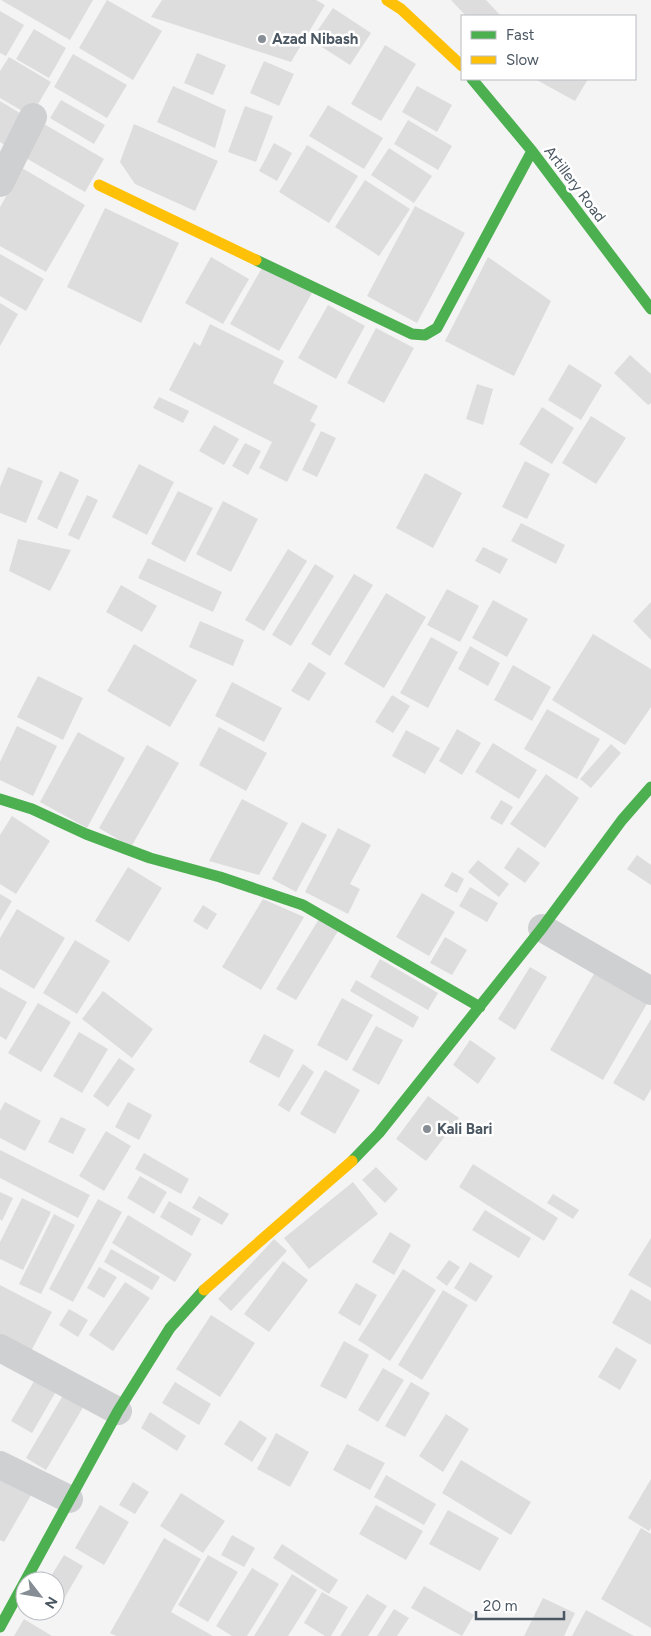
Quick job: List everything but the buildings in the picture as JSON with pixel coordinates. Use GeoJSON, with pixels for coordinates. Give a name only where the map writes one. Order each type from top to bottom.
{"type":"FeatureCollection","features":[{"type":"Feature","properties":{"kind":"street"},"geometry":{"type":"LineString","coordinates":[[387,0],[401,9],[461,65]]}},
{"type":"Feature","properties":{"kind":"street","name":"Artillery Road"},"geometry":{"type":"LineString","coordinates":[[473,80],[532,151],[651,309]]}},
{"type":"Feature","properties":{"kind":"street"},"geometry":{"type":"LineString","coordinates":[[0,183],[33,117]]}},
{"type":"Feature","properties":{"kind":"street"},"geometry":{"type":"LineString","coordinates":[[99,185],[412,334],[425,335],[437,328],[532,151]]}},
{"type":"Feature","properties":{"kind":"street"},"geometry":{"type":"LineString","coordinates":[[0,1627],[118,1410],[170,1328],[207,1287],[351,1162],[379,1133],[542,928],[622,820],[651,787]]}},
{"type":"Feature","properties":{"kind":"street"},"geometry":{"type":"LineString","coordinates":[[0,799],[32,809],[86,834],[150,858],[220,877],[303,905],[480,1007]]}},
{"type":"Feature","properties":{"kind":"street"},"geometry":{"type":"LineString","coordinates":[[542,928],[651,991]]}},
{"type":"Feature","properties":{"kind":"street"},"geometry":{"type":"LineString","coordinates":[[0,1348],[118,1410]]}},
{"type":"Feature","properties":{"kind":"street"},"geometry":{"type":"LineString","coordinates":[[0,1465],[70,1499]]}},
{"type":"Feature","properties":{"kind":"traffic: fast"},"geometry":{"type":"LineString","coordinates":[[473,80],[532,151],[651,309]]}},
{"type":"Feature","properties":{"kind":"traffic: fast"},"geometry":{"type":"LineString","coordinates":[[256,260],[412,334],[425,335],[437,328],[532,151]]}},
{"type":"Feature","properties":{"kind":"traffic: fast"},"geometry":{"type":"LineString","coordinates":[[352,1161],[379,1133],[542,928],[622,820],[651,787]]}},
{"type":"Feature","properties":{"kind":"traffic: fast"},"geometry":{"type":"LineString","coordinates":[[0,799],[32,809],[86,834],[150,858],[220,877],[303,905],[480,1007]]}},
{"type":"Feature","properties":{"kind":"traffic: fast"},"geometry":{"type":"LineString","coordinates":[[0,1627],[118,1411],[170,1328],[204,1290]]}},
{"type":"Feature","properties":{"kind":"traffic: slow"},"geometry":{"type":"LineString","coordinates":[[387,0],[401,9],[461,65]]}},
{"type":"Feature","properties":{"kind":"traffic: slow"},"geometry":{"type":"LineString","coordinates":[[99,185],[256,260]]}},
{"type":"Feature","properties":{"kind":"traffic: slow"},"geometry":{"type":"LineString","coordinates":[[204,1290],[352,1161]]}},
{"type":"Feature","properties":{"kind":"place","name":"Azad Nibash"},"geometry":{"type":"Point","coordinates":[262,39]}},
{"type":"Feature","properties":{"kind":"place","name":"Kali Bari"},"geometry":{"type":"Point","coordinates":[427,1129]}}]}
